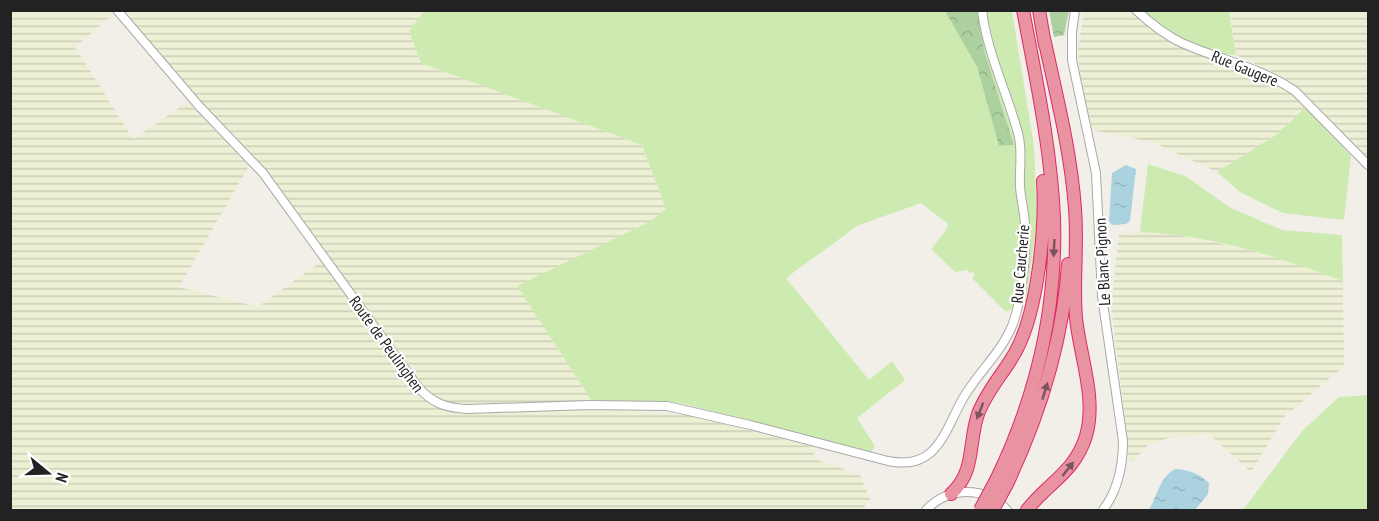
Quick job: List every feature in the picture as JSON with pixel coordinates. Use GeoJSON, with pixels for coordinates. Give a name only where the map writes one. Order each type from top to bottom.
{"type":"FeatureCollection","features":[{"type":"Feature","properties":{"kind":"highway"},"geometry":{"type":"LineString","coordinates":[[993,510],[1035,381],[1047,317],[1053,265],[1054,218],[1050,173],[1023,10]]}},
{"type":"Feature","properties":{"kind":"highway"},"geometry":{"type":"LineString","coordinates":[[1027,510],[1062,477],[1074,462],[1085,438],[1089,416],[1089,396],[1076,319],[1076,223],[1072,176],[1039,10]]}},
{"type":"Feature","properties":{"kind":"highway"},"geometry":{"type":"LineString","coordinates":[[980,510],[1002,481],[1028,439],[1047,384],[1060,330],[1067,282],[1069,241],[1067,200],[1044,38]]}},
{"type":"Feature","properties":{"kind":"highway"},"geometry":{"type":"LineString","coordinates":[[951,494],[967,474],[975,427],[981,408],[1016,351],[1026,329],[1032,303],[1042,237],[1044,204],[1030,44]]}},
{"type":"Feature","properties":{"kind":"street","name":"Route de Peulinghen"},"geometry":{"type":"LineString","coordinates":[[117,10],[199,106],[263,173],[418,387],[436,403],[445,407],[467,409],[590,405],[667,406],[888,461]]}},
{"type":"Feature","properties":{"kind":"street","name":"Rue Caucherie"},"geometry":{"type":"LineString","coordinates":[[888,461],[900,463],[919,459],[927,456],[939,445],[966,394],[1006,338],[1016,311],[1026,237],[1020,186],[1021,147],[987,37],[982,10]]}},
{"type":"Feature","properties":{"kind":"street","name":"Le Blanc Pignon"},"geometry":{"type":"LineString","coordinates":[[1075,10],[1072,60],[1096,173],[1102,296],[1123,441],[1122,462],[1117,483],[1103,510]]}},
{"type":"Feature","properties":{"kind":"street","name":"Rue Gaugere"},"geometry":{"type":"LineString","coordinates":[[1136,10],[1156,28],[1181,43],[1253,68],[1285,84],[1295,91],[1368,165]]}},
{"type":"Feature","properties":{"kind":"street"},"geometry":{"type":"LineString","coordinates":[[926,510],[936,501],[951,494],[969,492],[982,494],[995,500],[1007,510]]}},
{"type":"Feature","properties":{"kind":"green space"},"geometry":{"type":"Polygon","coordinates":[[[425,10],[945,11],[977,67],[999,146],[1014,145],[985,53],[977,11],[1012,11],[1034,146],[1037,222],[1026,302],[1006,312],[972,278],[975,275],[972,271],[970,273],[967,270],[955,272],[931,249],[948,224],[921,203],[857,226],[786,278],[869,380],[892,361],[905,380],[857,418],[875,446],[871,452],[684,404],[663,401],[592,401],[517,286],[649,222],[666,209],[642,145],[421,63],[409,31],[425,10]]]}},
{"type":"Feature","properties":{"kind":"green space"},"geometry":{"type":"Polygon","coordinates":[[[10,11],[111,11],[114,14],[75,47],[133,139],[188,102],[249,166],[179,287],[258,307],[323,260],[429,403],[454,412],[596,408],[689,415],[817,448],[812,458],[860,475],[870,499],[862,510],[11,510],[10,11]]]}},
{"type":"Feature","properties":{"kind":"green space"},"geometry":{"type":"Polygon","coordinates":[[[121,11],[425,11],[409,31],[421,63],[642,145],[666,209],[649,222],[518,287],[592,401],[473,406],[444,403],[424,390],[258,161],[204,107],[121,11]]]}},
{"type":"Feature","properties":{"kind":"green space"},"geometry":{"type":"Polygon","coordinates":[[[945,11],[977,11],[985,53],[1014,145],[999,146],[977,67],[945,11]]]}},
{"type":"Feature","properties":{"kind":"green space"},"geometry":{"type":"Polygon","coordinates":[[[1049,11],[1069,11],[1064,35],[1054,37],[1049,11]]]}},
{"type":"Feature","properties":{"kind":"green space"},"geometry":{"type":"Polygon","coordinates":[[[1084,11],[1130,11],[1191,52],[1273,80],[1293,94],[1306,107],[1276,135],[1217,172],[1152,142],[1093,130],[1080,82],[1078,50],[1084,11]]]}},
{"type":"Feature","properties":{"kind":"green space"},"geometry":{"type":"Polygon","coordinates":[[[1141,11],[1229,11],[1236,55],[1213,51],[1186,40],[1160,26],[1141,11]]]}},
{"type":"Feature","properties":{"kind":"green space"},"geometry":{"type":"Polygon","coordinates":[[[1230,11],[1368,11],[1368,159],[1307,98],[1281,76],[1236,55],[1230,11]]]}},
{"type":"Feature","properties":{"kind":"green space"},"geometry":{"type":"Polygon","coordinates":[[[1306,107],[1351,156],[1344,220],[1283,213],[1240,192],[1217,172],[1276,135],[1306,107]]]}},
{"type":"Feature","properties":{"kind":"green space"},"geometry":{"type":"Polygon","coordinates":[[[1148,164],[1185,176],[1231,208],[1282,230],[1342,235],[1343,281],[1243,248],[1192,237],[1140,232],[1148,164]]]}},
{"type":"Feature","properties":{"kind":"green space"},"geometry":{"type":"Polygon","coordinates":[[[1165,233],[1280,257],[1343,281],[1344,366],[1285,416],[1251,472],[1209,434],[1168,438],[1148,445],[1134,461],[1128,460],[1127,434],[1111,306],[1119,234],[1165,233]]]}},
{"type":"Feature","properties":{"kind":"green space"},"geometry":{"type":"Polygon","coordinates":[[[1368,395],[1368,510],[1243,510],[1302,431],[1339,397],[1368,395]]]}},
{"type":"Feature","properties":{"kind":"water"},"geometry":{"type":"Polygon","coordinates":[[[1126,165],[1136,169],[1130,221],[1126,224],[1112,225],[1109,221],[1112,173],[1126,165]]]}},
{"type":"Feature","properties":{"kind":"water"},"geometry":{"type":"Polygon","coordinates":[[[1175,469],[1194,473],[1209,483],[1208,494],[1195,510],[1149,510],[1162,482],[1175,469]]]}}]}
